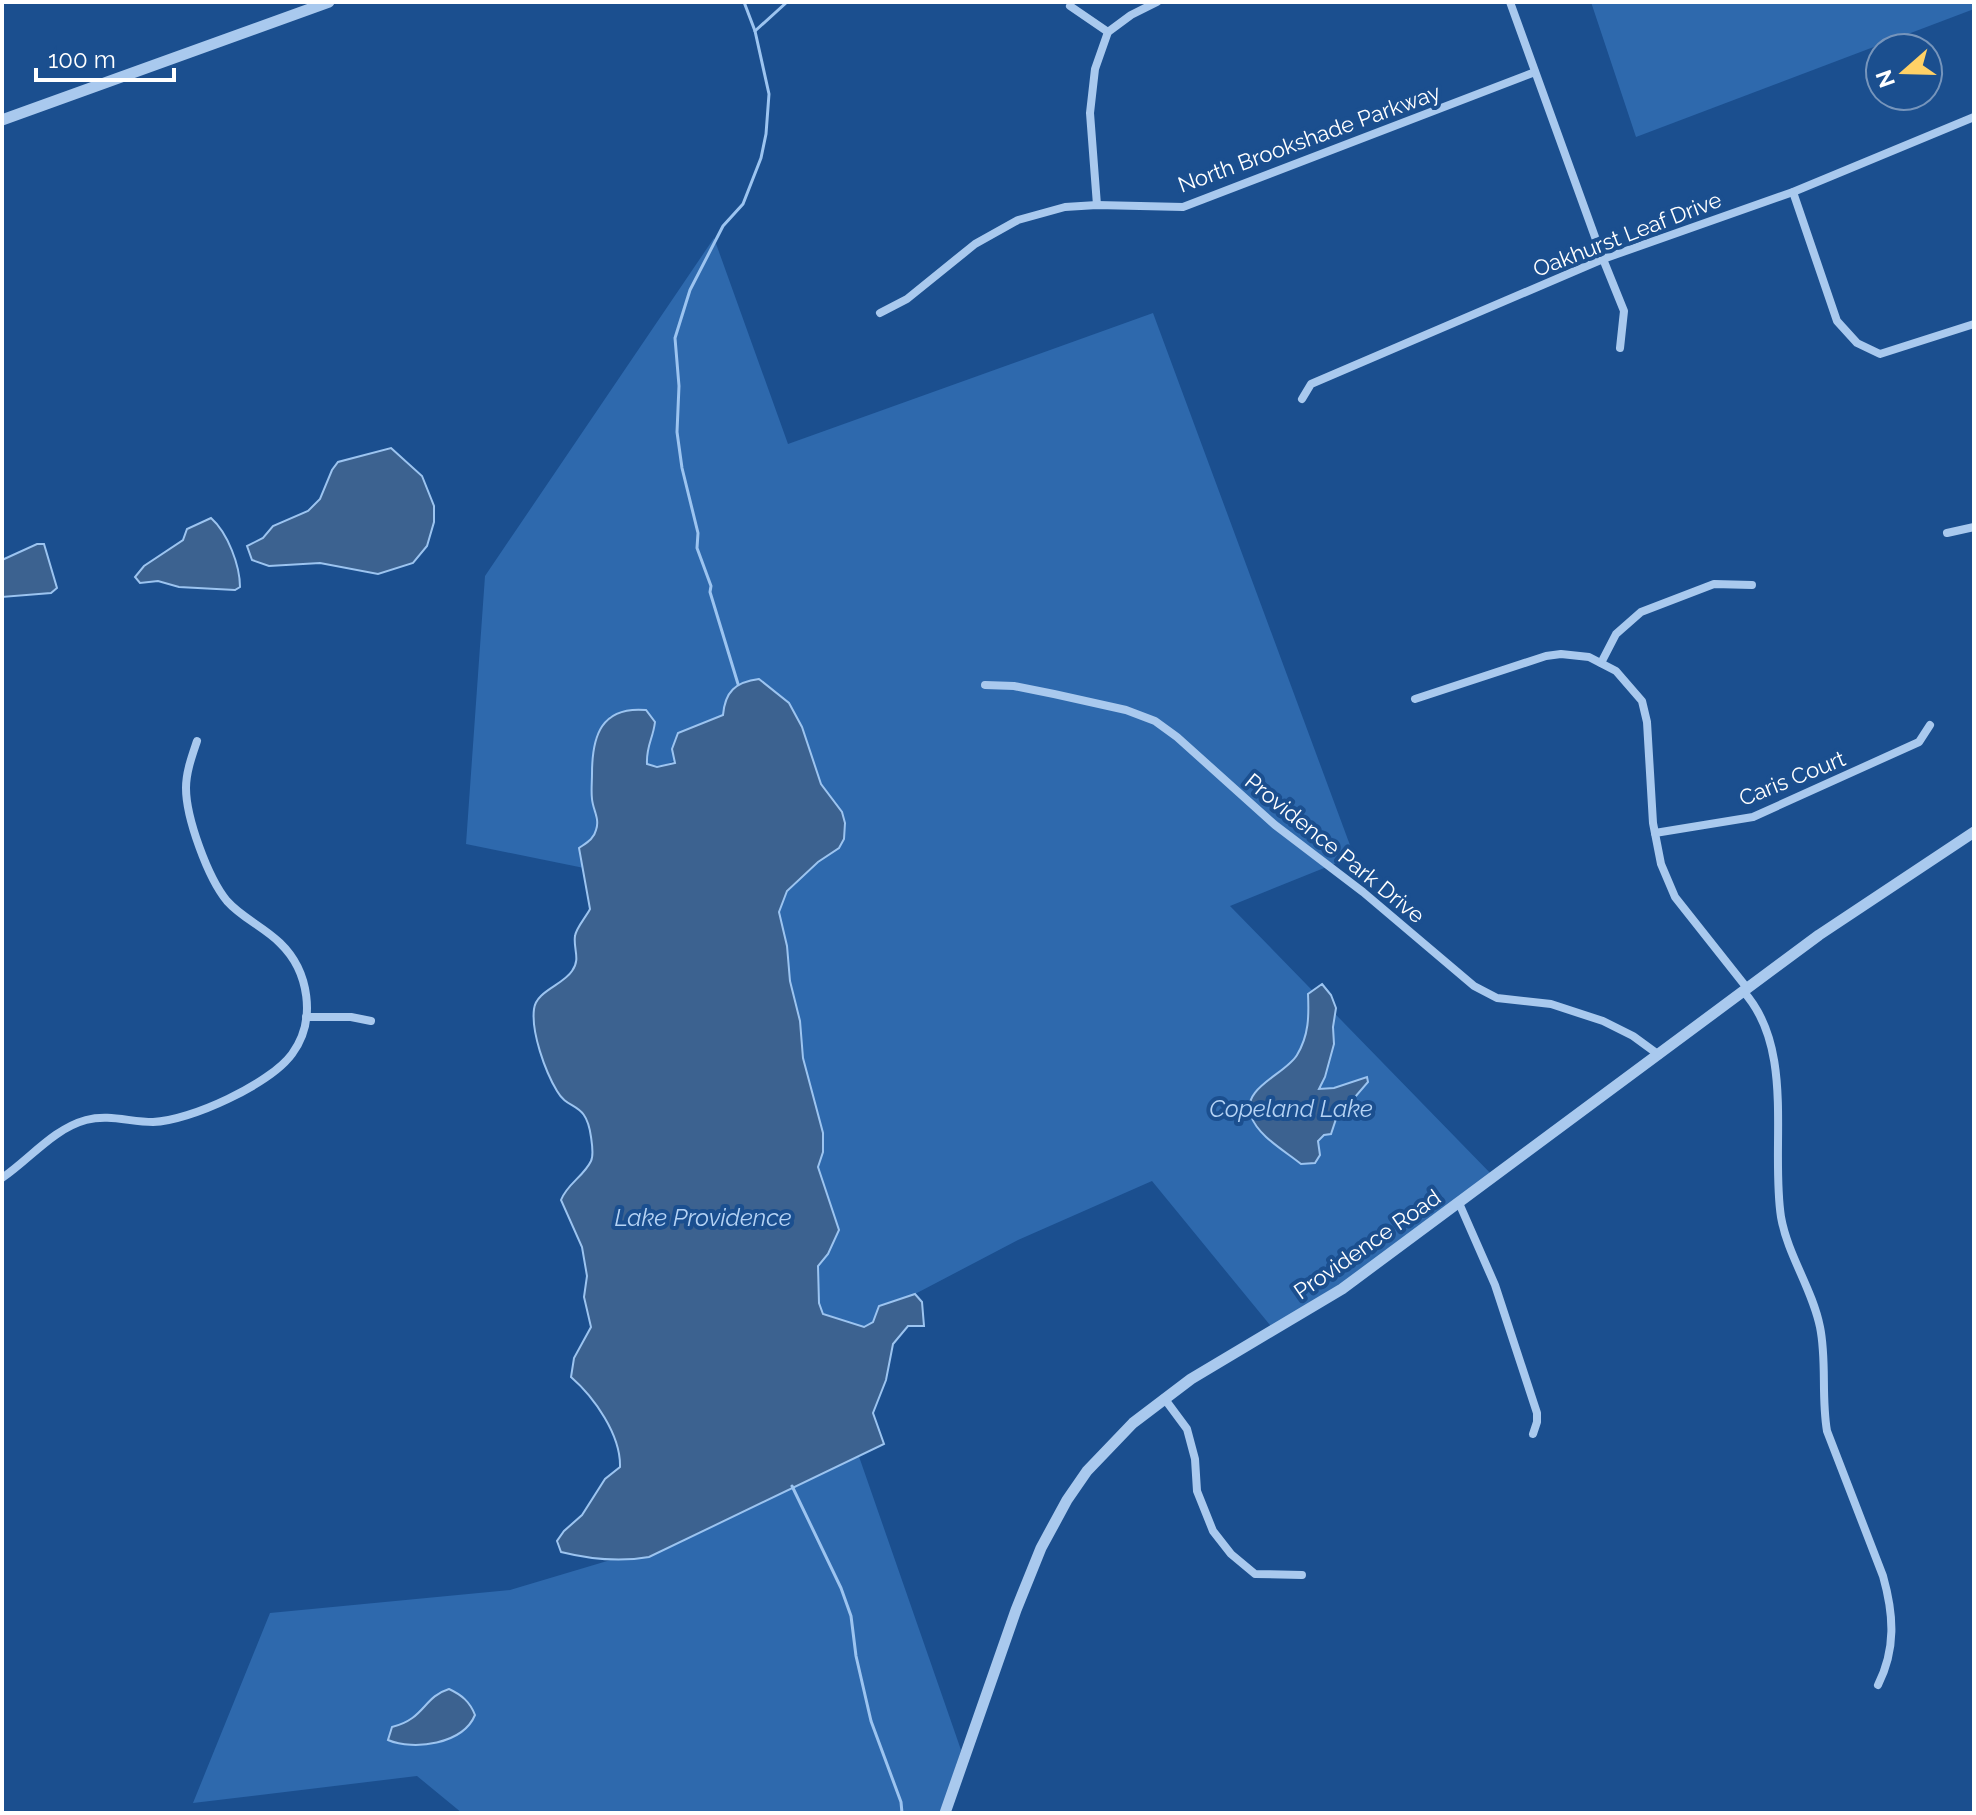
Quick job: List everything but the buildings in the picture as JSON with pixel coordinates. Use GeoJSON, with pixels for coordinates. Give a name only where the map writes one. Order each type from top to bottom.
{"type":"FeatureCollection","features":[{"type":"Feature","properties":{"kind":"street"},"geometry":{"type":"LineString","coordinates":[[2,120],[329,2]]}},
{"type":"Feature","properties":{"kind":"street"},"geometry":{"type":"LineString","coordinates":[[1097,205],[1090,113],[1095,69],[1108,32],[1157,2]]}},
{"type":"Feature","properties":{"kind":"street"},"geometry":{"type":"LineString","coordinates":[[1510,2],[1624,311],[1620,348]]}},
{"type":"Feature","properties":{"kind":"street"},"geometry":{"type":"LineString","coordinates":[[1070,6],[1108,32]]}},
{"type":"Feature","properties":{"kind":"street","name":"North Brookshade Parkway"},"geometry":{"type":"LineString","coordinates":[[880,313],[907,299],[975,244],[1018,220],[1065,207],[1183,207],[1535,72]]}},
{"type":"Feature","properties":{"kind":"street","name":"Oakhurst Leaf Drive"},"geometry":{"type":"LineString","coordinates":[[1302,399],[1311,384],[1603,259],[1793,192],[1974,117]]}},
{"type":"Feature","properties":{"kind":"street"},"geometry":{"type":"LineString","coordinates":[[1793,192],[1837,321],[1857,343],[1880,354],[1974,324]]}},
{"type":"Feature","properties":{"kind":"street"},"geometry":{"type":"LineString","coordinates":[[1947,533],[1974,527]]}},
{"type":"Feature","properties":{"kind":"street"},"geometry":{"type":"LineString","coordinates":[[1601,663],[1616,634],[1641,612],[1714,584],[1752,585]]}},
{"type":"Feature","properties":{"kind":"street"},"geometry":{"type":"LineString","coordinates":[[1415,699],[1546,656],[1561,654],[1589,657],[1616,671],[1642,701],[1647,722],[1655,833],[1661,864],[1675,897],[1762,1016],[1774,1058],[1781,1215],[1789,1249],[1820,1326],[1827,1431],[1890,1600],[1893,1624],[1891,1650],[1878,1685]]}},
{"type":"Feature","properties":{"kind":"street","name":"Providence Park Drive"},"geometry":{"type":"LineString","coordinates":[[985,685],[1014,686],[1054,694],[1126,710],[1155,721],[1275,825],[1363,892],[1474,986],[1497,998],[1551,1004],[1603,1021],[1633,1036],[1659,1055]]}},
{"type":"Feature","properties":{"kind":"street","name":"Caris Court"},"geometry":{"type":"LineString","coordinates":[[1655,833],[1753,817],[1919,742],[1930,725]]}},
{"type":"Feature","properties":{"kind":"street"},"geometry":{"type":"LineString","coordinates":[[2,1178],[44,1144],[83,1121],[103,1117],[167,1121],[194,1114],[278,1069],[296,1048],[306,1017],[307,995],[291,957],[279,943],[227,901],[205,862],[187,804],[186,790],[186,776],[197,741]]}},
{"type":"Feature","properties":{"kind":"street","name":"Providence Road"},"geometry":{"type":"LineString","coordinates":[[945,1813],[1016,1610],[1053,1524],[1087,1471],[1109,1446],[1164,1398],[1342,1289],[1819,935],[1974,832]]}},
{"type":"Feature","properties":{"kind":"street"},"geometry":{"type":"LineString","coordinates":[[306,1017],[351,1017],[371,1021]]}},
{"type":"Feature","properties":{"kind":"street"},"geometry":{"type":"LineString","coordinates":[[1459,1203],[1495,1285],[1537,1413],[1533,1434]]}},
{"type":"Feature","properties":{"kind":"street"},"geometry":{"type":"LineString","coordinates":[[1164,1398],[1187,1429],[1195,1459],[1197,1491],[1213,1531],[1231,1554],[1255,1574],[1302,1575]]}},
{"type":"Feature","properties":{"kind":"shaded area"},"geometry":{"type":"Polygon","coordinates":[[[1591,2],[1974,2],[1974,9],[1913,32],[1864,32],[1864,51],[1636,137],[1591,2]]]}},
{"type":"Feature","properties":{"kind":"shaded area"},"geometry":{"type":"Polygon","coordinates":[[[714,238],[788,444],[1153,313],[1354,856],[1230,906],[1495,1178],[1274,1330],[1152,1181],[1018,1240],[901,1299],[864,1327],[822,1313],[818,1266],[828,1254],[839,1230],[818,1166],[823,1152],[823,1133],[803,1058],[800,1021],[779,912],[787,891],[818,862],[839,848],[842,812],[821,784],[802,727],[789,703],[724,703],[723,715],[704,730],[680,757],[660,765],[647,764],[646,747],[654,732],[610,716],[596,737],[591,794],[596,827],[592,836],[579,848],[584,868],[466,844],[485,576],[714,238]]]}},
{"type":"Feature","properties":{"kind":"shaded area"},"geometry":{"type":"Polygon","coordinates":[[[855,1445],[961,1750],[941,1813],[462,1813],[417,1776],[193,1803],[270,1613],[510,1590],[644,1550],[767,1499],[855,1445]]]}},
{"type":"Feature","properties":{"kind":"water"},"geometry":{"type":"Polygon","coordinates":[[[391,448],[422,476],[434,506],[434,522],[427,546],[413,563],[378,574],[320,563],[269,566],[252,560],[247,546],[263,538],[273,526],[308,511],[320,499],[338,462],[391,448]]]}},
{"type":"Feature","properties":{"kind":"water"},"geometry":{"type":"Polygon","coordinates":[[[211,518],[232,550],[240,587],[235,590],[179,587],[158,581],[140,583],[135,577],[144,566],[183,540],[187,529],[211,518]]]}},
{"type":"Feature","properties":{"kind":"water"},"geometry":{"type":"Polygon","coordinates":[[[37,544],[44,544],[57,588],[51,593],[2,597],[2,560],[37,544]]]}},
{"type":"Feature","properties":{"kind":"water","name":"Lake Providence"},"geometry":{"type":"Polygon","coordinates":[[[759,679],[789,703],[802,727],[821,784],[842,812],[845,823],[844,839],[839,848],[818,862],[787,891],[779,912],[800,1021],[803,1058],[823,1133],[823,1152],[818,1167],[839,1230],[828,1254],[818,1266],[819,1303],[823,1314],[864,1327],[873,1322],[879,1306],[915,1294],[922,1302],[924,1326],[908,1326],[893,1344],[886,1380],[873,1413],[884,1444],[649,1557],[594,1558],[561,1552],[557,1541],[582,1515],[605,1479],[620,1467],[611,1430],[588,1395],[571,1377],[574,1358],[591,1327],[584,1297],[587,1276],[582,1247],[561,1200],[591,1161],[593,1153],[589,1125],[581,1112],[557,1091],[548,1073],[537,1040],[534,1009],[540,997],[575,967],[576,933],[590,909],[579,848],[592,838],[597,826],[592,796],[592,760],[602,726],[619,713],[646,710],[655,722],[647,764],[657,767],[675,763],[672,749],[678,733],[723,715],[726,700],[733,690],[759,679]]]}},
{"type":"Feature","properties":{"kind":"water","name":"Copeland Lake"},"geometry":{"type":"Polygon","coordinates":[[[1322,984],[1336,1008],[1334,1044],[1319,1089],[1334,1088],[1367,1077],[1368,1082],[1336,1119],[1331,1134],[1324,1135],[1318,1141],[1320,1155],[1315,1163],[1301,1164],[1260,1130],[1249,1106],[1258,1089],[1297,1055],[1307,1025],[1308,994],[1322,984]]]}},
{"type":"Feature","properties":{"kind":"water"},"geometry":{"type":"Polygon","coordinates":[[[449,1689],[465,1699],[475,1715],[460,1733],[424,1745],[388,1740],[392,1727],[411,1719],[434,1697],[449,1689]]]}},
{"type":"Feature","properties":{"kind":"waterway"},"geometry":{"type":"LineString","coordinates":[[738,684],[710,592],[711,586],[697,548],[698,533],[682,468],[677,432],[679,386],[675,338],[690,290],[723,226],[743,204],[761,158],[766,134],[769,94],[755,31],[744,2]]}},
{"type":"Feature","properties":{"kind":"waterway"},"geometry":{"type":"LineString","coordinates":[[755,31],[787,2]]}},
{"type":"Feature","properties":{"kind":"waterway"},"geometry":{"type":"LineString","coordinates":[[792,1486],[841,1588],[851,1616],[856,1656],[871,1721],[901,1802],[902,1813]]}}]}
